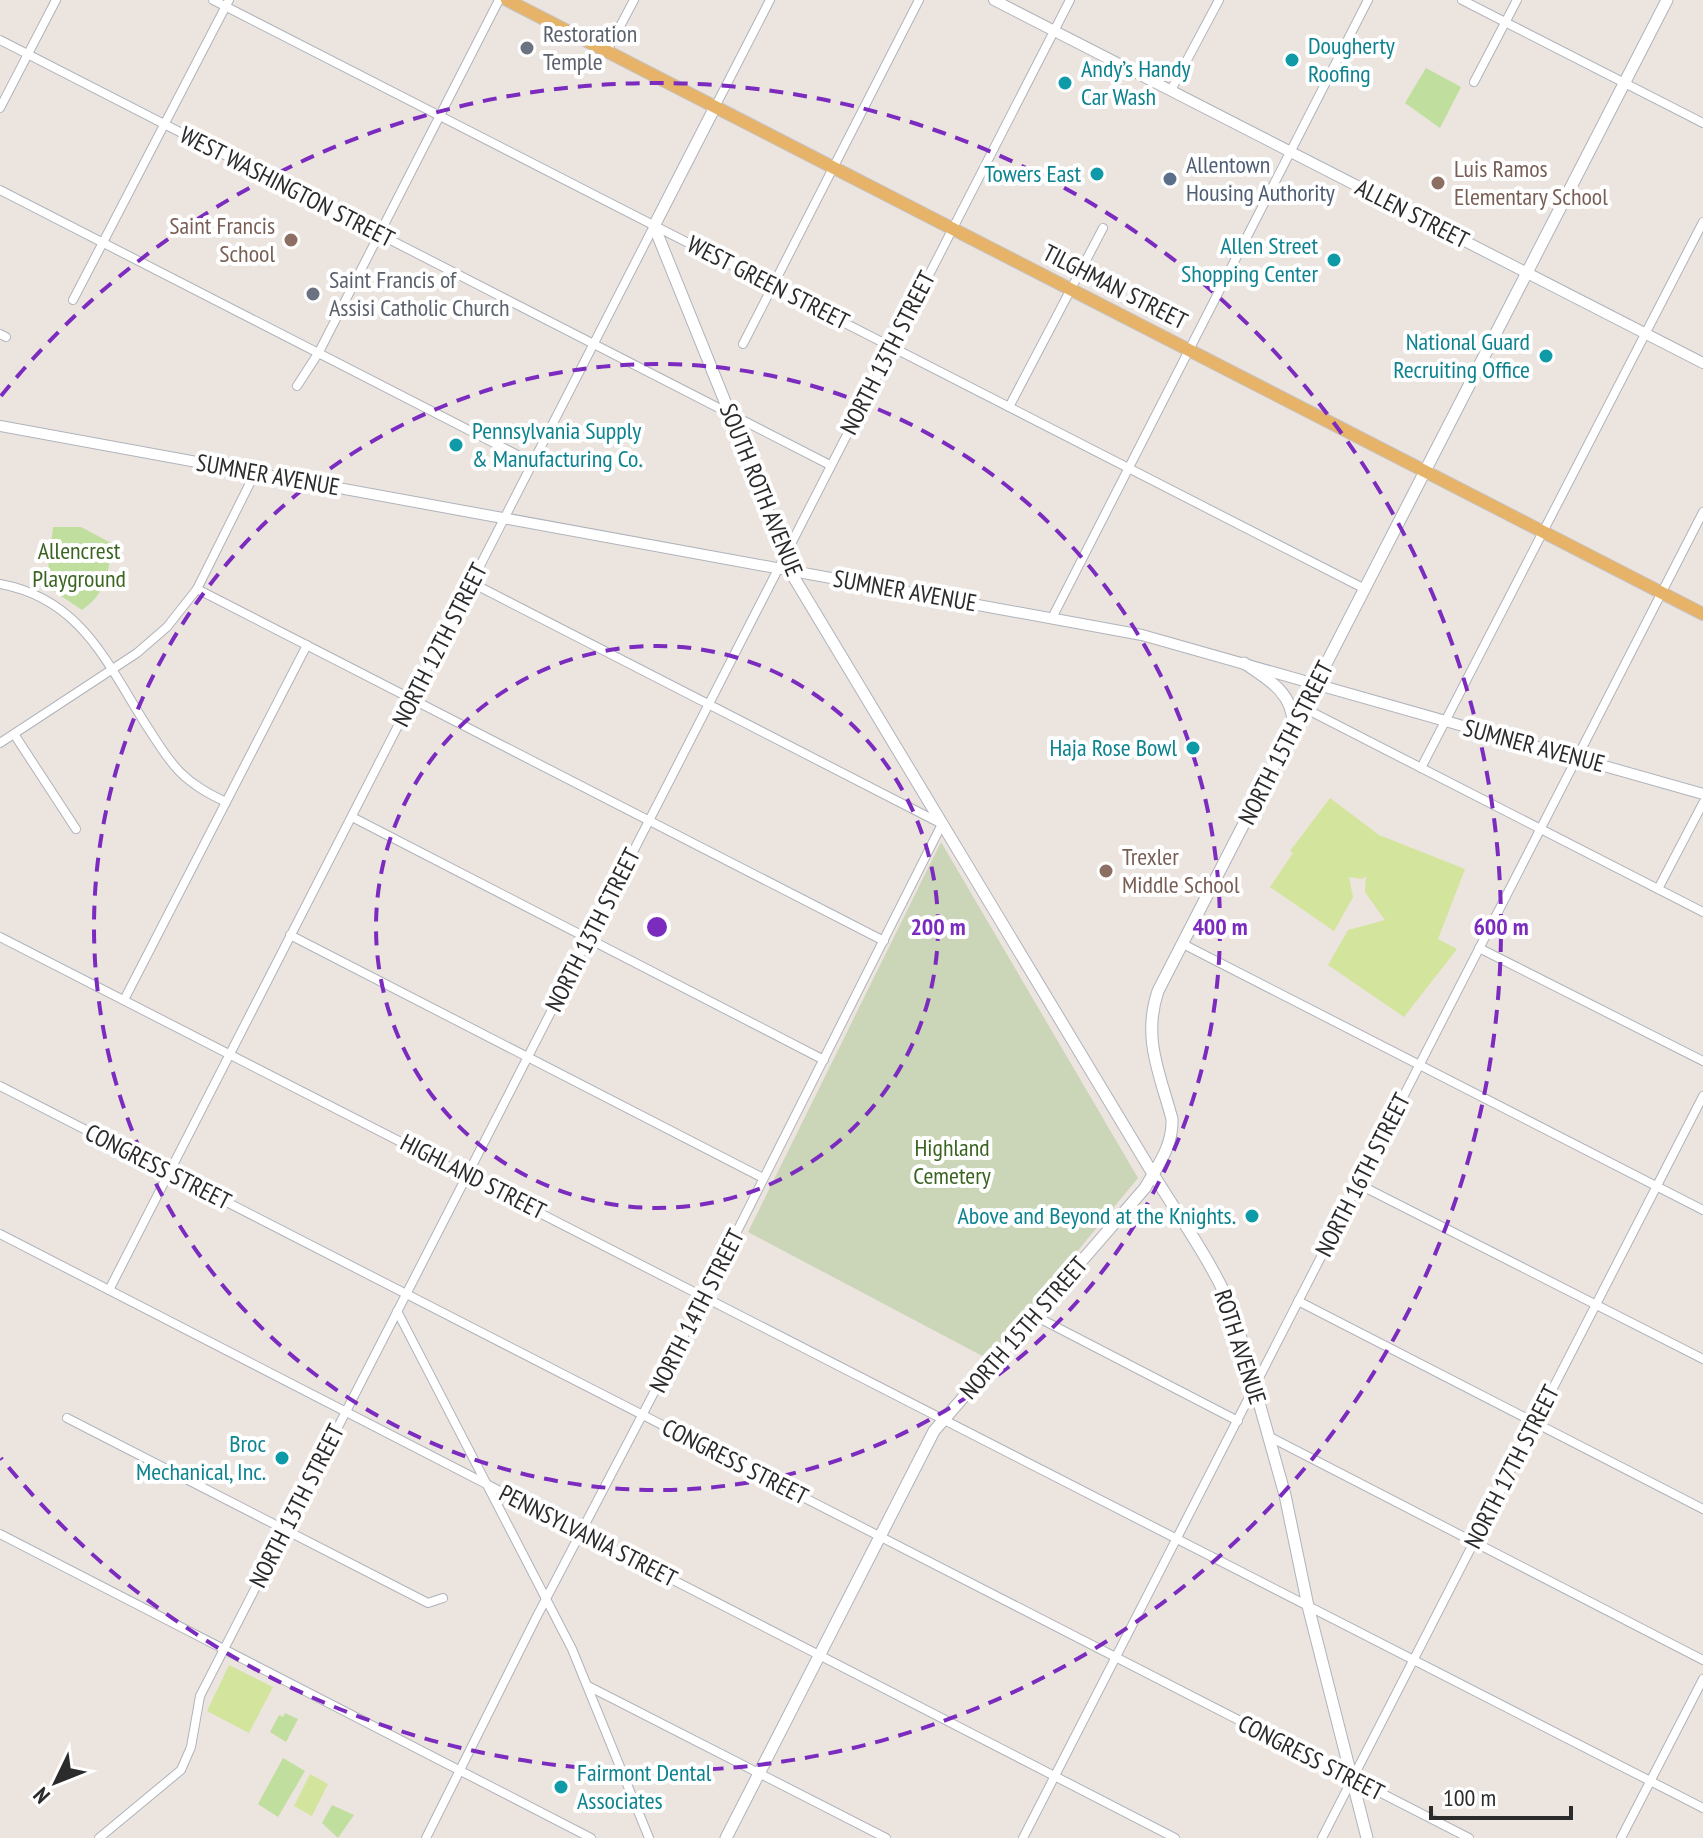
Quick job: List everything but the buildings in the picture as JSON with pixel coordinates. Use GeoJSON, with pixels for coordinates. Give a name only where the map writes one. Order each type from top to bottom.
{"type":"FeatureCollection","features":[{"type":"Feature","properties":{"kind":"main road","name":"TILGHMAN STREET"},"geometry":{"type":"LineString","coordinates":[[507,0],[1703,614]]}},
{"type":"Feature","properties":{"kind":"main road","name":"NORTH 15TH STREET"},"geometry":{"type":"LineString","coordinates":[[726,1838],[934,1431],[1145,1188],[1167,1151],[1172,1119],[1151,1046],[1151,1018],[1158,991],[1667,0]]}},
{"type":"Feature","properties":{"kind":"main road","name":"NORTH 12TH STREET"},"geometry":{"type":"LineString","coordinates":[[654,226],[715,107]]}},
{"type":"Feature","properties":{"kind":"main road","name":"SOUTH ROTH AVENUE"},"geometry":{"type":"LineString","coordinates":[[654,226],[790,571],[942,824]]}},
{"type":"Feature","properties":{"kind":"main road"},"geometry":{"type":"LineString","coordinates":[[1244,663],[1287,697],[1293,709],[1294,728]]}},
{"type":"Feature","properties":{"kind":"main road","name":"ROTH AVENUE"},"geometry":{"type":"LineString","coordinates":[[942,824],[1221,1283],[1235,1317],[1290,1519],[1308,1606],[1367,1838]]}},
{"type":"Feature","properties":{"kind":"street"},"geometry":{"type":"LineString","coordinates":[[0,108],[56,0]]}},
{"type":"Feature","properties":{"kind":"street","name":"WEST GREEN STREET"},"geometry":{"type":"LineString","coordinates":[[213,0],[227,3],[439,116],[1365,589]]}},
{"type":"Feature","properties":{"kind":"street"},"geometry":{"type":"LineString","coordinates":[[297,386],[319,352],[499,0]]}},
{"type":"Feature","properties":{"kind":"street"},"geometry":{"type":"LineString","coordinates":[[607,51],[634,0]]}},
{"type":"Feature","properties":{"kind":"street","name":"NORTH 12TH STREET"},"geometry":{"type":"LineString","coordinates":[[715,107],[770,0]]}},
{"type":"Feature","properties":{"kind":"street"},"geometry":{"type":"LineString","coordinates":[[743,344],[919,0]]}},
{"type":"Feature","properties":{"kind":"street","name":"ALLEN STREET"},"geometry":{"type":"LineString","coordinates":[[994,0],[1703,363]]}},
{"type":"Feature","properties":{"kind":"street","name":"NORTH 13TH STREET"},"geometry":{"type":"LineString","coordinates":[[99,1838],[174,1777],[187,1760],[200,1696],[1070,0]]}},
{"type":"Feature","properties":{"kind":"street"},"geometry":{"type":"LineString","coordinates":[[1171,90],[1219,0]]}},
{"type":"Feature","properties":{"kind":"street"},"geometry":{"type":"LineString","coordinates":[[1052,618],[1368,0]]}},
{"type":"Feature","properties":{"kind":"street"},"geometry":{"type":"LineString","coordinates":[[1462,0],[1703,123]]}},
{"type":"Feature","properties":{"kind":"street"},"geometry":{"type":"LineString","coordinates":[[1474,82],[1517,0]]}},
{"type":"Feature","properties":{"kind":"street"},"geometry":{"type":"LineString","coordinates":[[73,300],[227,3]]}},
{"type":"Feature","properties":{"kind":"street","name":"WEST WASHINGTON STREET"},"geometry":{"type":"LineString","coordinates":[[0,40],[830,465]]}},
{"type":"Feature","properties":{"kind":"street"},"geometry":{"type":"LineString","coordinates":[[0,190],[533,463]]}},
{"type":"Feature","properties":{"kind":"street"},"geometry":{"type":"LineString","coordinates":[[1421,768],[1703,222]]}},
{"type":"Feature","properties":{"kind":"street","name":"NORTH 12TH STREET"},"geometry":{"type":"LineString","coordinates":[[109,1290],[654,226]]}},
{"type":"Feature","properties":{"kind":"street"},"geometry":{"type":"LineString","coordinates":[[1009,407],[1103,228]]}},
{"type":"Feature","properties":{"kind":"street","name":"SUMNER AVENUE"},"geometry":{"type":"LineString","coordinates":[[0,426],[1142,635],[1703,794]]}},
{"type":"Feature","properties":{"kind":"street"},"geometry":{"type":"LineString","coordinates":[[0,743],[155,639],[197,589],[255,473]]}},
{"type":"Feature","properties":{"kind":"street","name":"NORTH 16TH STREET"},"geometry":{"type":"LineString","coordinates":[[1023,1838],[1703,512]]}},
{"type":"Feature","properties":{"kind":"street"},"geometry":{"type":"LineString","coordinates":[[472,583],[942,824]]}},
{"type":"Feature","properties":{"kind":"street"},"geometry":{"type":"LineString","coordinates":[[0,584],[33,593],[64,611],[87,633],[173,764],[192,783],[226,802]]}},
{"type":"Feature","properties":{"kind":"street"},"geometry":{"type":"LineString","coordinates":[[197,589],[884,941]]}},
{"type":"Feature","properties":{"kind":"street"},"geometry":{"type":"LineString","coordinates":[[124,1000],[307,645]]}},
{"type":"Feature","properties":{"kind":"street"},"geometry":{"type":"LineString","coordinates":[[1304,708],[1703,912]]}},
{"type":"Feature","properties":{"kind":"street"},"geometry":{"type":"LineString","coordinates":[[14,734],[76,829]]}},
{"type":"Feature","properties":{"kind":"street"},"geometry":{"type":"LineString","coordinates":[[1658,889],[1703,803]]}},
{"type":"Feature","properties":{"kind":"street"},"geometry":{"type":"LineString","coordinates":[[352,817],[824,1060]]}},
{"type":"Feature","properties":{"kind":"street","name":"NORTH 14TH STREET"},"geometry":{"type":"LineString","coordinates":[[426,1838],[704,1297],[942,824]]}},
{"type":"Feature","properties":{"kind":"street"},"geometry":{"type":"LineString","coordinates":[[290,935],[763,1178]]}},
{"type":"Feature","properties":{"kind":"street","name":"HIGHLAND STREET"},"geometry":{"type":"LineString","coordinates":[[0,937],[1177,1538]]}},
{"type":"Feature","properties":{"kind":"street"},"geometry":{"type":"LineString","coordinates":[[1183,944],[1703,1210]]}},
{"type":"Feature","properties":{"kind":"street"},"geometry":{"type":"LineString","coordinates":[[1479,948],[1703,1061]]}},
{"type":"Feature","properties":{"kind":"street","name":"CONGRESS STREET"},"geometry":{"type":"LineString","coordinates":[[0,1086],[1469,1838]]}},
{"type":"Feature","properties":{"kind":"street","name":"NORTH 17TH STREET"},"geometry":{"type":"LineString","coordinates":[[1322,1838],[1703,1096]]}},
{"type":"Feature","properties":{"kind":"street"},"geometry":{"type":"LineString","coordinates":[[1358,1184],[1703,1359]]}},
{"type":"Feature","properties":{"kind":"street","name":"PENNSYLVANIA STREET"},"geometry":{"type":"LineString","coordinates":[[0,1234],[1175,1838]]}},
{"type":"Feature","properties":{"kind":"street"},"geometry":{"type":"LineString","coordinates":[[1298,1301],[1703,1509]]}},
{"type":"Feature","properties":{"kind":"street"},"geometry":{"type":"LineString","coordinates":[[397,1311],[547,1599],[587,1685],[649,1837]]}},
{"type":"Feature","properties":{"kind":"street"},"geometry":{"type":"LineString","coordinates":[[1035,1316],[1238,1421]]}},
{"type":"Feature","properties":{"kind":"street"},"geometry":{"type":"LineString","coordinates":[[67,1418],[428,1603],[443,1598]]}},
{"type":"Feature","properties":{"kind":"street"},"geometry":{"type":"LineString","coordinates":[[1268,1436],[1703,1660]]}},
{"type":"Feature","properties":{"kind":"street"},"geometry":{"type":"LineString","coordinates":[[0,1534],[591,1838]]}},
{"type":"Feature","properties":{"kind":"street"},"geometry":{"type":"LineString","coordinates":[[1177,1538],[1703,1808]]}},
{"type":"Feature","properties":{"kind":"street"},"geometry":{"type":"LineString","coordinates":[[1621,1838],[1703,1679]]}},
{"type":"Feature","properties":{"kind":"street"},"geometry":{"type":"LineString","coordinates":[[587,1685],[886,1838]]}},
{"type":"Feature","properties":{"kind":"green space"},"geometry":{"type":"Polygon","coordinates":[[[1426,68],[1461,87],[1440,128],[1405,103],[1426,68]]]}},
{"type":"Feature","properties":{"kind":"green space","name":"Allencrest Playground"},"geometry":{"type":"Polygon","coordinates":[[[53,527],[81,527],[113,544],[102,589],[82,610],[46,586],[53,527]]]}},
{"type":"Feature","properties":{"kind":"green space"},"geometry":{"type":"Polygon","coordinates":[[[1330,798],[1379,835],[1465,869],[1438,939],[1457,949],[1404,1017],[1328,965],[1348,930],[1385,920],[1365,892],[1366,876],[1362,879],[1349,877],[1353,897],[1334,931],[1270,887],[1293,853],[1290,851],[1330,798]]]}},
{"type":"Feature","properties":{"kind":"green space","name":"Highland Cemetery"},"geometry":{"type":"Polygon","coordinates":[[[941,842],[1138,1178],[988,1359],[748,1232],[941,842]]]}},
{"type":"Feature","properties":{"kind":"green space"},"geometry":{"type":"Polygon","coordinates":[[[229,1665],[273,1687],[249,1733],[207,1711],[229,1665]]]}},
{"type":"Feature","properties":{"kind":"green space"},"geometry":{"type":"Polygon","coordinates":[[[285,1713],[298,1719],[286,1742],[270,1732],[279,1715],[283,1717],[285,1713]]]}},
{"type":"Feature","properties":{"kind":"green space"},"geometry":{"type":"Polygon","coordinates":[[[283,1758],[305,1771],[278,1817],[258,1804],[283,1758]]]}},
{"type":"Feature","properties":{"kind":"green space"},"geometry":{"type":"Polygon","coordinates":[[[310,1774],[328,1784],[312,1816],[294,1806],[310,1774]]]}},
{"type":"Feature","properties":{"kind":"green space"},"geometry":{"type":"Polygon","coordinates":[[[332,1805],[354,1815],[338,1838],[322,1823],[332,1805]]]}},
{"type":"Feature","properties":{"kind":"place","name":"Restoration Temple"},"geometry":{"type":"Point","coordinates":[527,48]}},
{"type":"Feature","properties":{"kind":"place","name":"Dougherty Roofing"},"geometry":{"type":"Point","coordinates":[1292,60]}},
{"type":"Feature","properties":{"kind":"place","name":"Andy’s Handy Car Wash"},"geometry":{"type":"Point","coordinates":[1065,83]}},
{"type":"Feature","properties":{"kind":"place","name":"Towers East"},"geometry":{"type":"Point","coordinates":[1097,174]}},
{"type":"Feature","properties":{"kind":"place","name":"Allentown Housing Authority"},"geometry":{"type":"Point","coordinates":[1170,179]}},
{"type":"Feature","properties":{"kind":"place","name":"Luis Ramos Elementary School"},"geometry":{"type":"Point","coordinates":[1438,183]}},
{"type":"Feature","properties":{"kind":"place","name":"Saint Francis School"},"geometry":{"type":"Point","coordinates":[291,240]}},
{"type":"Feature","properties":{"kind":"place","name":"Allen Street Shopping Center"},"geometry":{"type":"Point","coordinates":[1334,260]}},
{"type":"Feature","properties":{"kind":"place","name":"Saint Francis of Assisi Catholic Church"},"geometry":{"type":"Point","coordinates":[313,294]}},
{"type":"Feature","properties":{"kind":"place","name":"National Guard Recruiting Office"},"geometry":{"type":"Point","coordinates":[1546,356]}},
{"type":"Feature","properties":{"kind":"place","name":"Pennsylvania Supply & Manufacturing Co."},"geometry":{"type":"Point","coordinates":[456,445]}},
{"type":"Feature","properties":{"kind":"place","name":"Haja Rose Bowl"},"geometry":{"type":"Point","coordinates":[1193,748]}},
{"type":"Feature","properties":{"kind":"place","name":"Trexler Middle School"},"geometry":{"type":"Point","coordinates":[1106,871]}},
{"type":"Feature","properties":{"kind":"place","name":"Above and Beyond at the Knights."},"geometry":{"type":"Point","coordinates":[1252,1216]}},
{"type":"Feature","properties":{"kind":"place","name":"Broc Mechanical, Inc."},"geometry":{"type":"Point","coordinates":[282,1458]}},
{"type":"Feature","properties":{"kind":"place","name":"Fairmont Dental Associates"},"geometry":{"type":"Point","coordinates":[561,1787]}}]}
